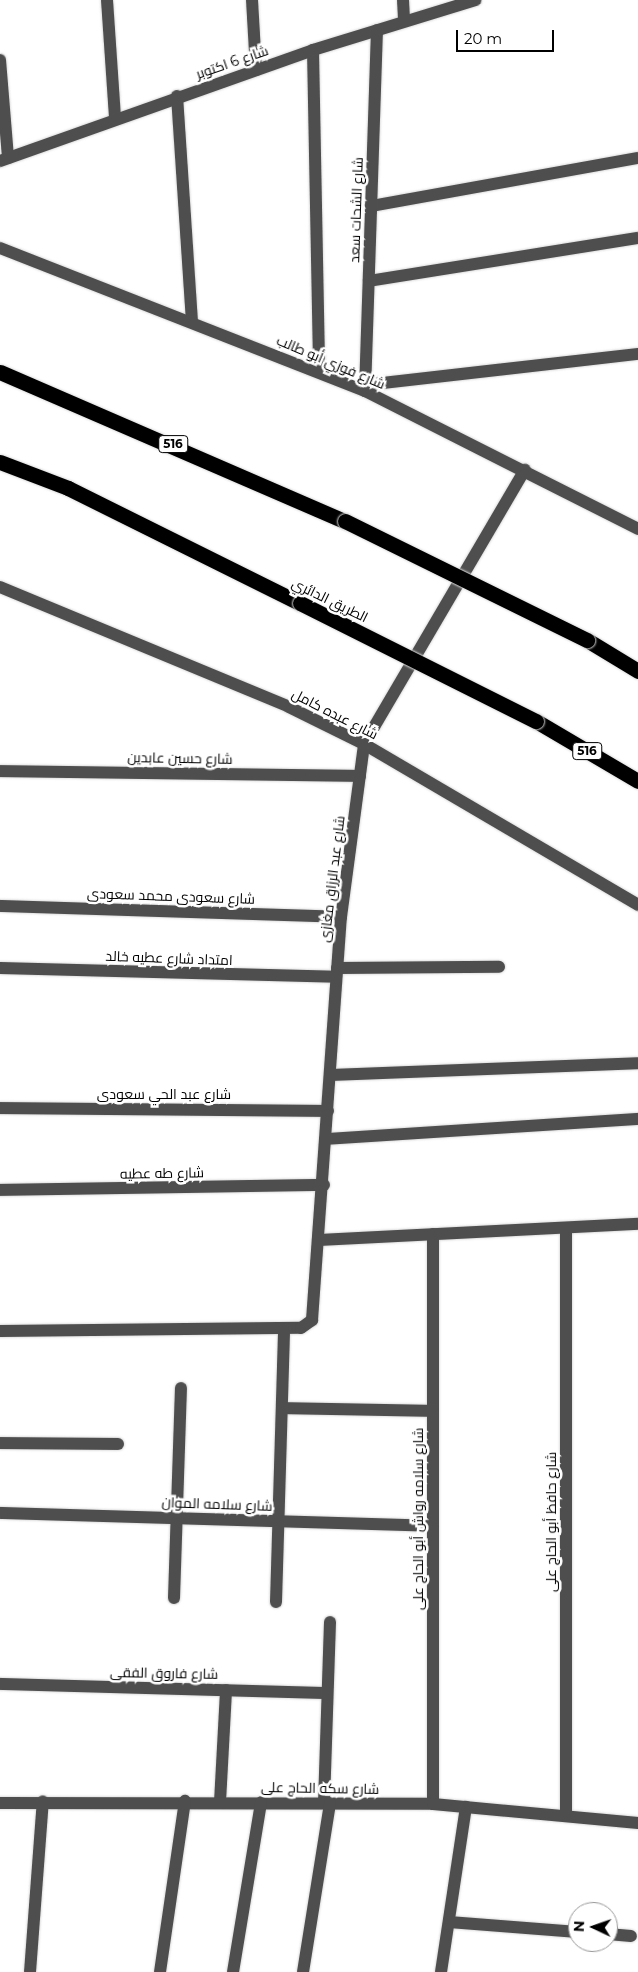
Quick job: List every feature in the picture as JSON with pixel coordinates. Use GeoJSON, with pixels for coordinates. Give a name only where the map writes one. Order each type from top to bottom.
{"type":"FeatureCollection","features":[{"type":"Feature","properties":{"kind":"highway","name":"516"},"geometry":{"type":"LineString","coordinates":[[0,372],[344,521],[587,640],[638,671]]}},
{"type":"Feature","properties":{"kind":"highway","name":"الطريق الدائري"},"geometry":{"type":"LineString","coordinates":[[0,462],[68,488],[300,603],[536,721],[638,781]]}},
{"type":"Feature","properties":{"kind":"street"},"geometry":{"type":"LineString","coordinates":[[107,0],[115,118]]}},
{"type":"Feature","properties":{"kind":"street"},"geometry":{"type":"LineString","coordinates":[[252,0],[256,70]]}},
{"type":"Feature","properties":{"kind":"street"},"geometry":{"type":"LineString","coordinates":[[403,0],[404,21]]}},
{"type":"Feature","properties":{"kind":"street","name":"شارع 6 اكتوبر"},"geometry":{"type":"LineString","coordinates":[[4,159],[177,96],[313,50],[476,0]]}},
{"type":"Feature","properties":{"kind":"street","name":"شارع الشحات سعد"},"geometry":{"type":"LineString","coordinates":[[365,388],[377,30]]}},
{"type":"Feature","properties":{"kind":"street"},"geometry":{"type":"LineString","coordinates":[[313,50],[319,372]]}},
{"type":"Feature","properties":{"kind":"street"},"geometry":{"type":"LineString","coordinates":[[0,60],[4,159]]}},
{"type":"Feature","properties":{"kind":"street"},"geometry":{"type":"LineString","coordinates":[[177,96],[192,322]]}},
{"type":"Feature","properties":{"kind":"street"},"geometry":{"type":"LineString","coordinates":[[371,206],[638,158]]}},
{"type":"Feature","properties":{"kind":"street"},"geometry":{"type":"LineString","coordinates":[[368,281],[638,238]]}},
{"type":"Feature","properties":{"kind":"street","name":"شارع فوزي أبو طالب"},"geometry":{"type":"LineString","coordinates":[[0,248],[319,372],[365,388],[638,529]]}},
{"type":"Feature","properties":{"kind":"street"},"geometry":{"type":"LineString","coordinates":[[365,388],[638,354]]}},
{"type":"Feature","properties":{"kind":"street","name":"شارع عبد الرزاق مغازى"},"geometry":{"type":"LineString","coordinates":[[284,1329],[301,1328],[312,1320],[324,1185],[341,916],[364,744],[525,470]]}},
{"type":"Feature","properties":{"kind":"street","name":"شارع عبده كامل"},"geometry":{"type":"LineString","coordinates":[[0,586],[289,707],[364,744],[638,905]]}},
{"type":"Feature","properties":{"kind":"street","name":"شارع حسين عابدين"},"geometry":{"type":"LineString","coordinates":[[0,771],[360,776]]}},
{"type":"Feature","properties":{"kind":"street","name":"شارع سعودى محمد سعودى"},"geometry":{"type":"LineString","coordinates":[[0,906],[341,916]]}},
{"type":"Feature","properties":{"kind":"street","name":"امتداد شارع عطيه خالد"},"geometry":{"type":"LineString","coordinates":[[0,968],[337,973],[499,967]]}},
{"type":"Feature","properties":{"kind":"street"},"geometry":{"type":"LineString","coordinates":[[330,1075],[638,1063]]}},
{"type":"Feature","properties":{"kind":"street","name":"شارع عبد الحي سعودى"},"geometry":{"type":"LineString","coordinates":[[0,1108],[328,1110]]}},
{"type":"Feature","properties":{"kind":"street"},"geometry":{"type":"LineString","coordinates":[[326,1139],[638,1119]]}},
{"type":"Feature","properties":{"kind":"street","name":"شارع طه عطيه"},"geometry":{"type":"LineString","coordinates":[[0,1190],[324,1185]]}},
{"type":"Feature","properties":{"kind":"street"},"geometry":{"type":"LineString","coordinates":[[320,1240],[638,1224]]}},
{"type":"Feature","properties":{"kind":"street","name":"شارع حافظ أبو الحاج على"},"geometry":{"type":"LineString","coordinates":[[566,1228],[566,1816]]}},
{"type":"Feature","properties":{"kind":"street","name":"شارع سلامه رواش أبو الحاج على"},"geometry":{"type":"LineString","coordinates":[[433,1234],[434,1804]]}},
{"type":"Feature","properties":{"kind":"street"},"geometry":{"type":"LineString","coordinates":[[0,1331],[284,1329],[281,1521],[276,1602]]}},
{"type":"Feature","properties":{"kind":"street"},"geometry":{"type":"LineString","coordinates":[[174,1598],[182,1388]]}},
{"type":"Feature","properties":{"kind":"street"},"geometry":{"type":"LineString","coordinates":[[283,1408],[433,1412]]}},
{"type":"Feature","properties":{"kind":"street"},"geometry":{"type":"LineString","coordinates":[[0,1443],[118,1444]]}},
{"type":"Feature","properties":{"kind":"street","name":"شارع سلامه الموان"},"geometry":{"type":"LineString","coordinates":[[0,1513],[433,1526]]}},
{"type":"Feature","properties":{"kind":"street"},"geometry":{"type":"LineString","coordinates":[[303,1972],[327,1803],[327,1693],[330,1622]]}},
{"type":"Feature","properties":{"kind":"street","name":"شارع فاروق الفقى"},"geometry":{"type":"LineString","coordinates":[[0,1684],[327,1693]]}},
{"type":"Feature","properties":{"kind":"street"},"geometry":{"type":"LineString","coordinates":[[220,1802],[226,1690]]}},
{"type":"Feature","properties":{"kind":"street"},"geometry":{"type":"LineString","coordinates":[[30,1972],[43,1801]]}},
{"type":"Feature","properties":{"kind":"street","name":"شارع سكه الحاج على"},"geometry":{"type":"LineString","coordinates":[[0,1803],[43,1801],[185,1801],[434,1804],[638,1823]]}},
{"type":"Feature","properties":{"kind":"street"},"geometry":{"type":"LineString","coordinates":[[160,1972],[185,1801]]}},
{"type":"Feature","properties":{"kind":"street"},"geometry":{"type":"LineString","coordinates":[[233,1972],[261,1802]]}},
{"type":"Feature","properties":{"kind":"street"},"geometry":{"type":"LineString","coordinates":[[441,1972],[466,1807]]}},
{"type":"Feature","properties":{"kind":"street"},"geometry":{"type":"LineString","coordinates":[[448,1922],[568,1931]]}},
{"type":"Feature","properties":{"kind":"street"},"geometry":{"type":"LineString","coordinates":[[618,1935],[631,1936]]}}]}
